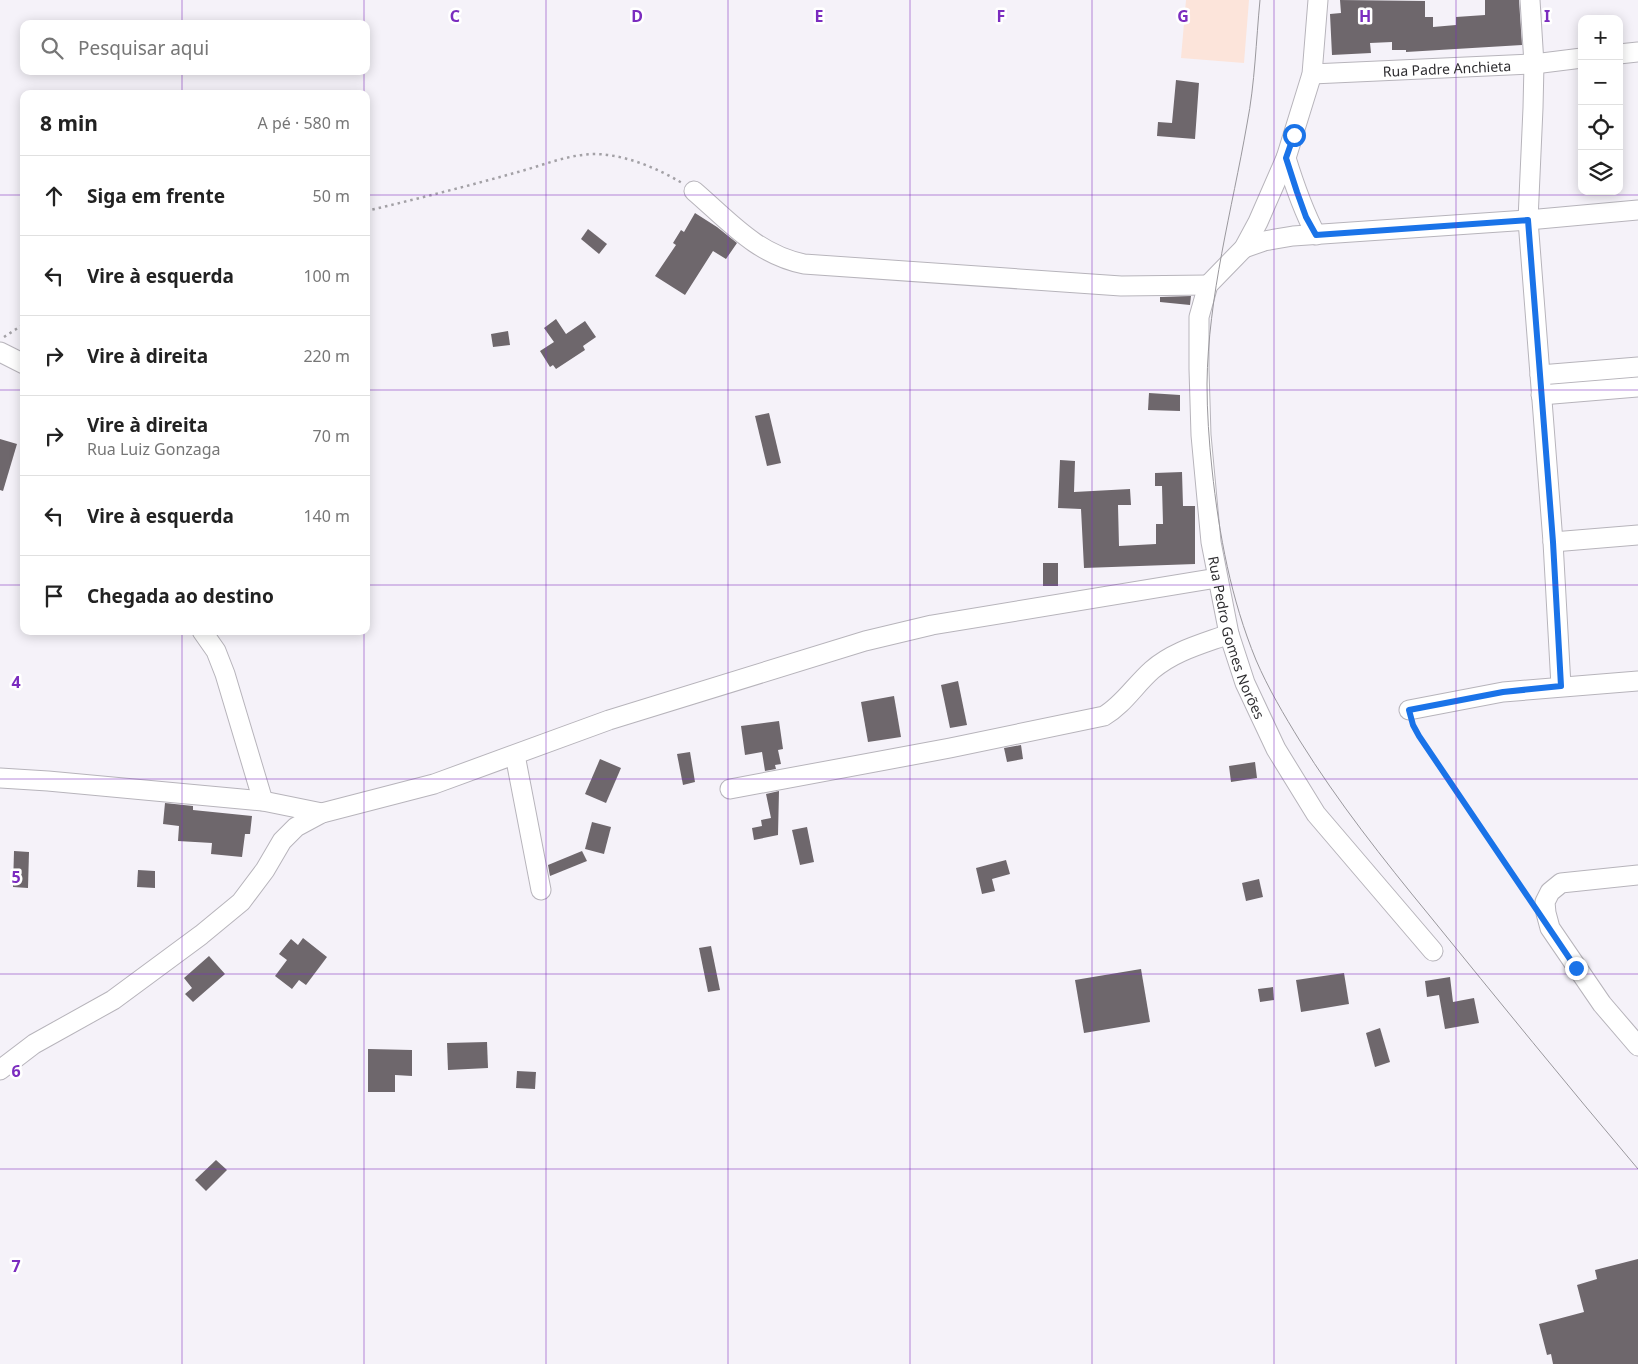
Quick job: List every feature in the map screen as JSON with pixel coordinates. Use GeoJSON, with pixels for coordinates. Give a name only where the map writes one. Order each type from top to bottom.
{"type":"FeatureCollection","features":[{"type":"Feature","properties":{"kind":"street"},"geometry":{"type":"LineString","coordinates":[[694,191],[749,240],[791,262],[1121,286],[1214,278],[1244,248],[1258,222],[1286,158],[1312,74],[1318,0]]}},
{"type":"Feature","properties":{"kind":"street"},"geometry":{"type":"LineString","coordinates":[[1530,0],[1534,64],[1532,159],[1528,220],[1553,542],[1561,686]]}},
{"type":"Feature","properties":{"kind":"street"},"geometry":{"type":"LineString","coordinates":[[1623,54],[1638,52]]}},
{"type":"Feature","properties":{"kind":"street","name":"Rua Padre Anchieta"},"geometry":{"type":"LineString","coordinates":[[1312,74],[1534,64],[1578,58]]}},
{"type":"Feature","properties":{"kind":"street"},"geometry":{"type":"LineString","coordinates":[[1286,158],[1300,200],[1316,235]]}},
{"type":"Feature","properties":{"kind":"street"},"geometry":{"type":"LineString","coordinates":[[1244,248],[1264,241],[1293,236],[1528,220],[1638,210]]}},
{"type":"Feature","properties":{"kind":"street","name":"Rua Pedro Gomes Norões"},"geometry":{"type":"LineString","coordinates":[[1214,278],[1199,317],[1199,397],[1205,496],[1217,578],[1229,634],[1245,683],[1276,749],[1316,814],[1433,951]]}},
{"type":"Feature","properties":{"kind":"street"},"geometry":{"type":"LineString","coordinates":[[0,352],[20,362]]}},
{"type":"Feature","properties":{"kind":"street"},"geometry":{"type":"LineString","coordinates":[[1540,375],[1638,367]]}},
{"type":"Feature","properties":{"kind":"street"},"geometry":{"type":"LineString","coordinates":[[1541,395],[1638,387]]}},
{"type":"Feature","properties":{"kind":"street"},"geometry":{"type":"LineString","coordinates":[[1553,542],[1638,535]]}},
{"type":"Feature","properties":{"kind":"street"},"geometry":{"type":"LineString","coordinates":[[3,1064],[34,1044],[112,1000],[201,935],[241,902],[265,870],[282,841],[296,827],[322,813],[434,784],[609,720],[865,641],[932,625],[1217,578]]}},
{"type":"Feature","properties":{"kind":"street"},"geometry":{"type":"LineString","coordinates":[[730,789],[950,748],[1104,716],[1113,710],[1152,670],[1172,655],[1229,634]]}},
{"type":"Feature","properties":{"kind":"street"},"geometry":{"type":"LineString","coordinates":[[205,635],[216,651],[225,674],[263,801]]}},
{"type":"Feature","properties":{"kind":"street"},"geometry":{"type":"LineString","coordinates":[[1409,710],[1503,692],[1638,681]]}},
{"type":"Feature","properties":{"kind":"street"},"geometry":{"type":"LineString","coordinates":[[515,755],[541,890]]}},
{"type":"Feature","properties":{"kind":"street"},"geometry":{"type":"LineString","coordinates":[[0,778],[48,780],[263,801],[322,813]]}},
{"type":"Feature","properties":{"kind":"street"},"geometry":{"type":"LineString","coordinates":[[1638,875],[1561,884],[1550,892],[1545,902],[1550,928],[1602,1004],[1638,1046]]}},
{"type":"Feature","properties":{"kind":"path"},"geometry":{"type":"LineString","coordinates":[[370,210],[520,172],[574,155],[598,154],[629,159],[663,172],[694,191]]}},
{"type":"Feature","properties":{"kind":"path"},"geometry":{"type":"LineString","coordinates":[[0,340],[20,327]]}},
{"type":"Feature","properties":{"kind":"path"},"geometry":{"type":"LineString","coordinates":[[1409,710],[1413,725],[1419,736],[1533,904]]}},
{"type":"Feature","properties":{"kind":"shaded area"},"geometry":{"type":"Polygon","coordinates":[[[1186,0],[1249,0],[1244,63],[1181,58],[1186,0]]]}},
{"type":"Feature","properties":{"kind":"building"},"geometry":{"type":"Polygon","coordinates":[[[1340,0],[1425,1],[1425,17],[1433,17],[1433,27],[1456,25],[1456,17],[1485,15],[1485,0],[1519,0],[1522,45],[1406,52],[1406,50],[1392,50],[1392,42],[1370,43],[1371,53],[1332,55],[1330,14],[1341,13],[1340,0]]]}},
{"type":"Feature","properties":{"kind":"building"},"geometry":{"type":"Polygon","coordinates":[[[1176,80],[1199,83],[1195,139],[1157,136],[1158,122],[1172,123],[1176,80]]]}},
{"type":"Feature","properties":{"kind":"building"},"geometry":{"type":"Polygon","coordinates":[[[695,213],[737,243],[726,259],[713,251],[685,295],[655,276],[676,245],[673,243],[681,230],[684,232],[695,213]]]}},
{"type":"Feature","properties":{"kind":"building"},"geometry":{"type":"Polygon","coordinates":[[[588,229],[607,244],[599,254],[581,239],[588,229]]]}},
{"type":"Feature","properties":{"kind":"building"},"geometry":{"type":"Polygon","coordinates":[[[1191,296],[1190,305],[1160,302],[1160,297],[1191,296]]]}},
{"type":"Feature","properties":{"kind":"building"},"geometry":{"type":"Polygon","coordinates":[[[556,319],[566,334],[585,321],[596,337],[583,346],[585,350],[556,369],[553,365],[550,367],[540,351],[554,342],[544,328],[556,319]]]}},
{"type":"Feature","properties":{"kind":"building"},"geometry":{"type":"Polygon","coordinates":[[[508,331],[510,345],[493,347],[491,334],[508,331]]]}},
{"type":"Feature","properties":{"kind":"building"},"geometry":{"type":"Polygon","coordinates":[[[1149,393],[1180,395],[1180,411],[1148,410],[1149,393]]]}},
{"type":"Feature","properties":{"kind":"building"},"geometry":{"type":"Polygon","coordinates":[[[769,413],[781,463],[767,466],[755,416],[769,413]]]}},
{"type":"Feature","properties":{"kind":"building"},"geometry":{"type":"Polygon","coordinates":[[[0,439],[17,444],[3,491],[0,490],[0,439]]]}},
{"type":"Feature","properties":{"kind":"building"},"geometry":{"type":"Polygon","coordinates":[[[1060,460],[1075,461],[1074,492],[1130,489],[1131,505],[1118,505],[1119,546],[1156,544],[1156,524],[1163,524],[1162,486],[1155,486],[1155,473],[1182,472],[1183,506],[1195,506],[1195,564],[1084,568],[1081,509],[1058,508],[1060,460]]]}},
{"type":"Feature","properties":{"kind":"building"},"geometry":{"type":"Polygon","coordinates":[[[1043,563],[1058,563],[1058,586],[1043,586],[1043,563]]]}},
{"type":"Feature","properties":{"kind":"building"},"geometry":{"type":"Polygon","coordinates":[[[958,681],[967,725],[950,728],[941,685],[958,681]]]}},
{"type":"Feature","properties":{"kind":"building"},"geometry":{"type":"Polygon","coordinates":[[[894,696],[901,737],[868,742],[861,702],[894,696]]]}},
{"type":"Feature","properties":{"kind":"building"},"geometry":{"type":"Polygon","coordinates":[[[779,721],[783,749],[778,750],[781,764],[775,765],[776,769],[765,771],[762,752],[745,755],[741,726],[779,721]]]}},
{"type":"Feature","properties":{"kind":"building"},"geometry":{"type":"Polygon","coordinates":[[[1021,745],[1023,759],[1007,762],[1004,748],[1021,745]]]}},
{"type":"Feature","properties":{"kind":"building"},"geometry":{"type":"Polygon","coordinates":[[[690,752],[695,782],[683,785],[677,754],[690,752]]]}},
{"type":"Feature","properties":{"kind":"building"},"geometry":{"type":"Polygon","coordinates":[[[600,759],[621,768],[606,803],[585,794],[600,759]]]}},
{"type":"Feature","properties":{"kind":"building"},"geometry":{"type":"Polygon","coordinates":[[[1255,762],[1257,778],[1231,782],[1229,766],[1255,762]]]}},
{"type":"Feature","properties":{"kind":"building"},"geometry":{"type":"Polygon","coordinates":[[[779,791],[778,835],[754,840],[752,828],[762,826],[761,820],[771,818],[766,794],[779,791]]]}},
{"type":"Feature","properties":{"kind":"building"},"geometry":{"type":"Polygon","coordinates":[[[165,803],[193,806],[193,810],[252,816],[250,834],[245,834],[242,857],[211,854],[212,843],[178,841],[179,826],[163,824],[165,803]]]}},
{"type":"Feature","properties":{"kind":"building"},"geometry":{"type":"Polygon","coordinates":[[[592,822],[611,827],[604,854],[585,849],[592,822]]]}},
{"type":"Feature","properties":{"kind":"building"},"geometry":{"type":"Polygon","coordinates":[[[807,827],[814,862],[800,865],[792,830],[807,827]]]}},
{"type":"Feature","properties":{"kind":"building"},"geometry":{"type":"Polygon","coordinates":[[[14,851],[29,852],[28,888],[13,887],[14,851]]]}},
{"type":"Feature","properties":{"kind":"building"},"geometry":{"type":"Polygon","coordinates":[[[582,851],[587,861],[550,876],[548,865],[582,851]]]}},
{"type":"Feature","properties":{"kind":"building"},"geometry":{"type":"Polygon","coordinates":[[[1006,860],[1010,874],[992,879],[995,891],[982,894],[976,868],[1006,860]]]}},
{"type":"Feature","properties":{"kind":"building"},"geometry":{"type":"Polygon","coordinates":[[[138,870],[155,871],[155,888],[137,887],[138,870]]]}},
{"type":"Feature","properties":{"kind":"building"},"geometry":{"type":"Polygon","coordinates":[[[1259,879],[1263,897],[1246,901],[1242,883],[1259,879]]]}},
{"type":"Feature","properties":{"kind":"building"},"geometry":{"type":"Polygon","coordinates":[[[303,938],[327,957],[306,985],[299,980],[292,989],[275,976],[287,960],[279,954],[291,939],[298,945],[303,938]]]}},
{"type":"Feature","properties":{"kind":"building"},"geometry":{"type":"Polygon","coordinates":[[[711,946],[720,990],[708,992],[699,948],[711,946]]]}},
{"type":"Feature","properties":{"kind":"building"},"geometry":{"type":"Polygon","coordinates":[[[209,956],[225,974],[193,1002],[185,994],[192,988],[184,978],[209,956]]]}},
{"type":"Feature","properties":{"kind":"building"},"geometry":{"type":"Polygon","coordinates":[[[1141,969],[1150,1022],[1084,1033],[1075,980],[1141,969]]]}},
{"type":"Feature","properties":{"kind":"building"},"geometry":{"type":"Polygon","coordinates":[[[1344,973],[1349,1004],[1301,1012],[1296,980],[1344,973]]]}},
{"type":"Feature","properties":{"kind":"building"},"geometry":{"type":"Polygon","coordinates":[[[1450,977],[1453,1002],[1474,998],[1479,1023],[1445,1029],[1439,995],[1427,997],[1425,981],[1450,977]]]}},
{"type":"Feature","properties":{"kind":"building"},"geometry":{"type":"Polygon","coordinates":[[[1273,987],[1274,1000],[1260,1002],[1258,989],[1273,987]]]}},
{"type":"Feature","properties":{"kind":"building"},"geometry":{"type":"Polygon","coordinates":[[[1380,1028],[1390,1062],[1375,1067],[1366,1033],[1380,1028]]]}},
{"type":"Feature","properties":{"kind":"building"},"geometry":{"type":"Polygon","coordinates":[[[487,1042],[488,1068],[448,1070],[447,1043],[487,1042]]]}},
{"type":"Feature","properties":{"kind":"building"},"geometry":{"type":"Polygon","coordinates":[[[368,1049],[412,1050],[412,1076],[395,1075],[395,1092],[368,1092],[368,1049]]]}},
{"type":"Feature","properties":{"kind":"building"},"geometry":{"type":"Polygon","coordinates":[[[517,1071],[536,1072],[535,1089],[516,1088],[517,1071]]]}},
{"type":"Feature","properties":{"kind":"building"},"geometry":{"type":"Polygon","coordinates":[[[216,1160],[227,1170],[206,1191],[195,1180],[216,1160]]]}},
{"type":"Feature","properties":{"kind":"building"},"geometry":{"type":"Polygon","coordinates":[[[1638,1259],[1638,1364],[1553,1364],[1551,1354],[1547,1355],[1539,1324],[1584,1312],[1577,1285],[1597,1279],[1595,1270],[1638,1259]]]}},
{"type":"Feature","properties":{"kind":"tram line"},"geometry":{"type":"LineString","coordinates":[[1260,0],[1252,93],[1216,286],[1208,351],[1207,384],[1210,448],[1218,518],[1227,566],[1247,637],[1276,701],[1345,808],[1412,894],[1638,1169]]}},
{"type":"Feature","properties":{"kind":"route"},"geometry":{"type":"LineString","coordinates":[[1294,135],[1286,158],[1306,217],[1316,235],[1528,220],[1553,542],[1561,686],[1503,692],[1409,710],[1413,725],[1419,736],[1576,968]]}}]}
